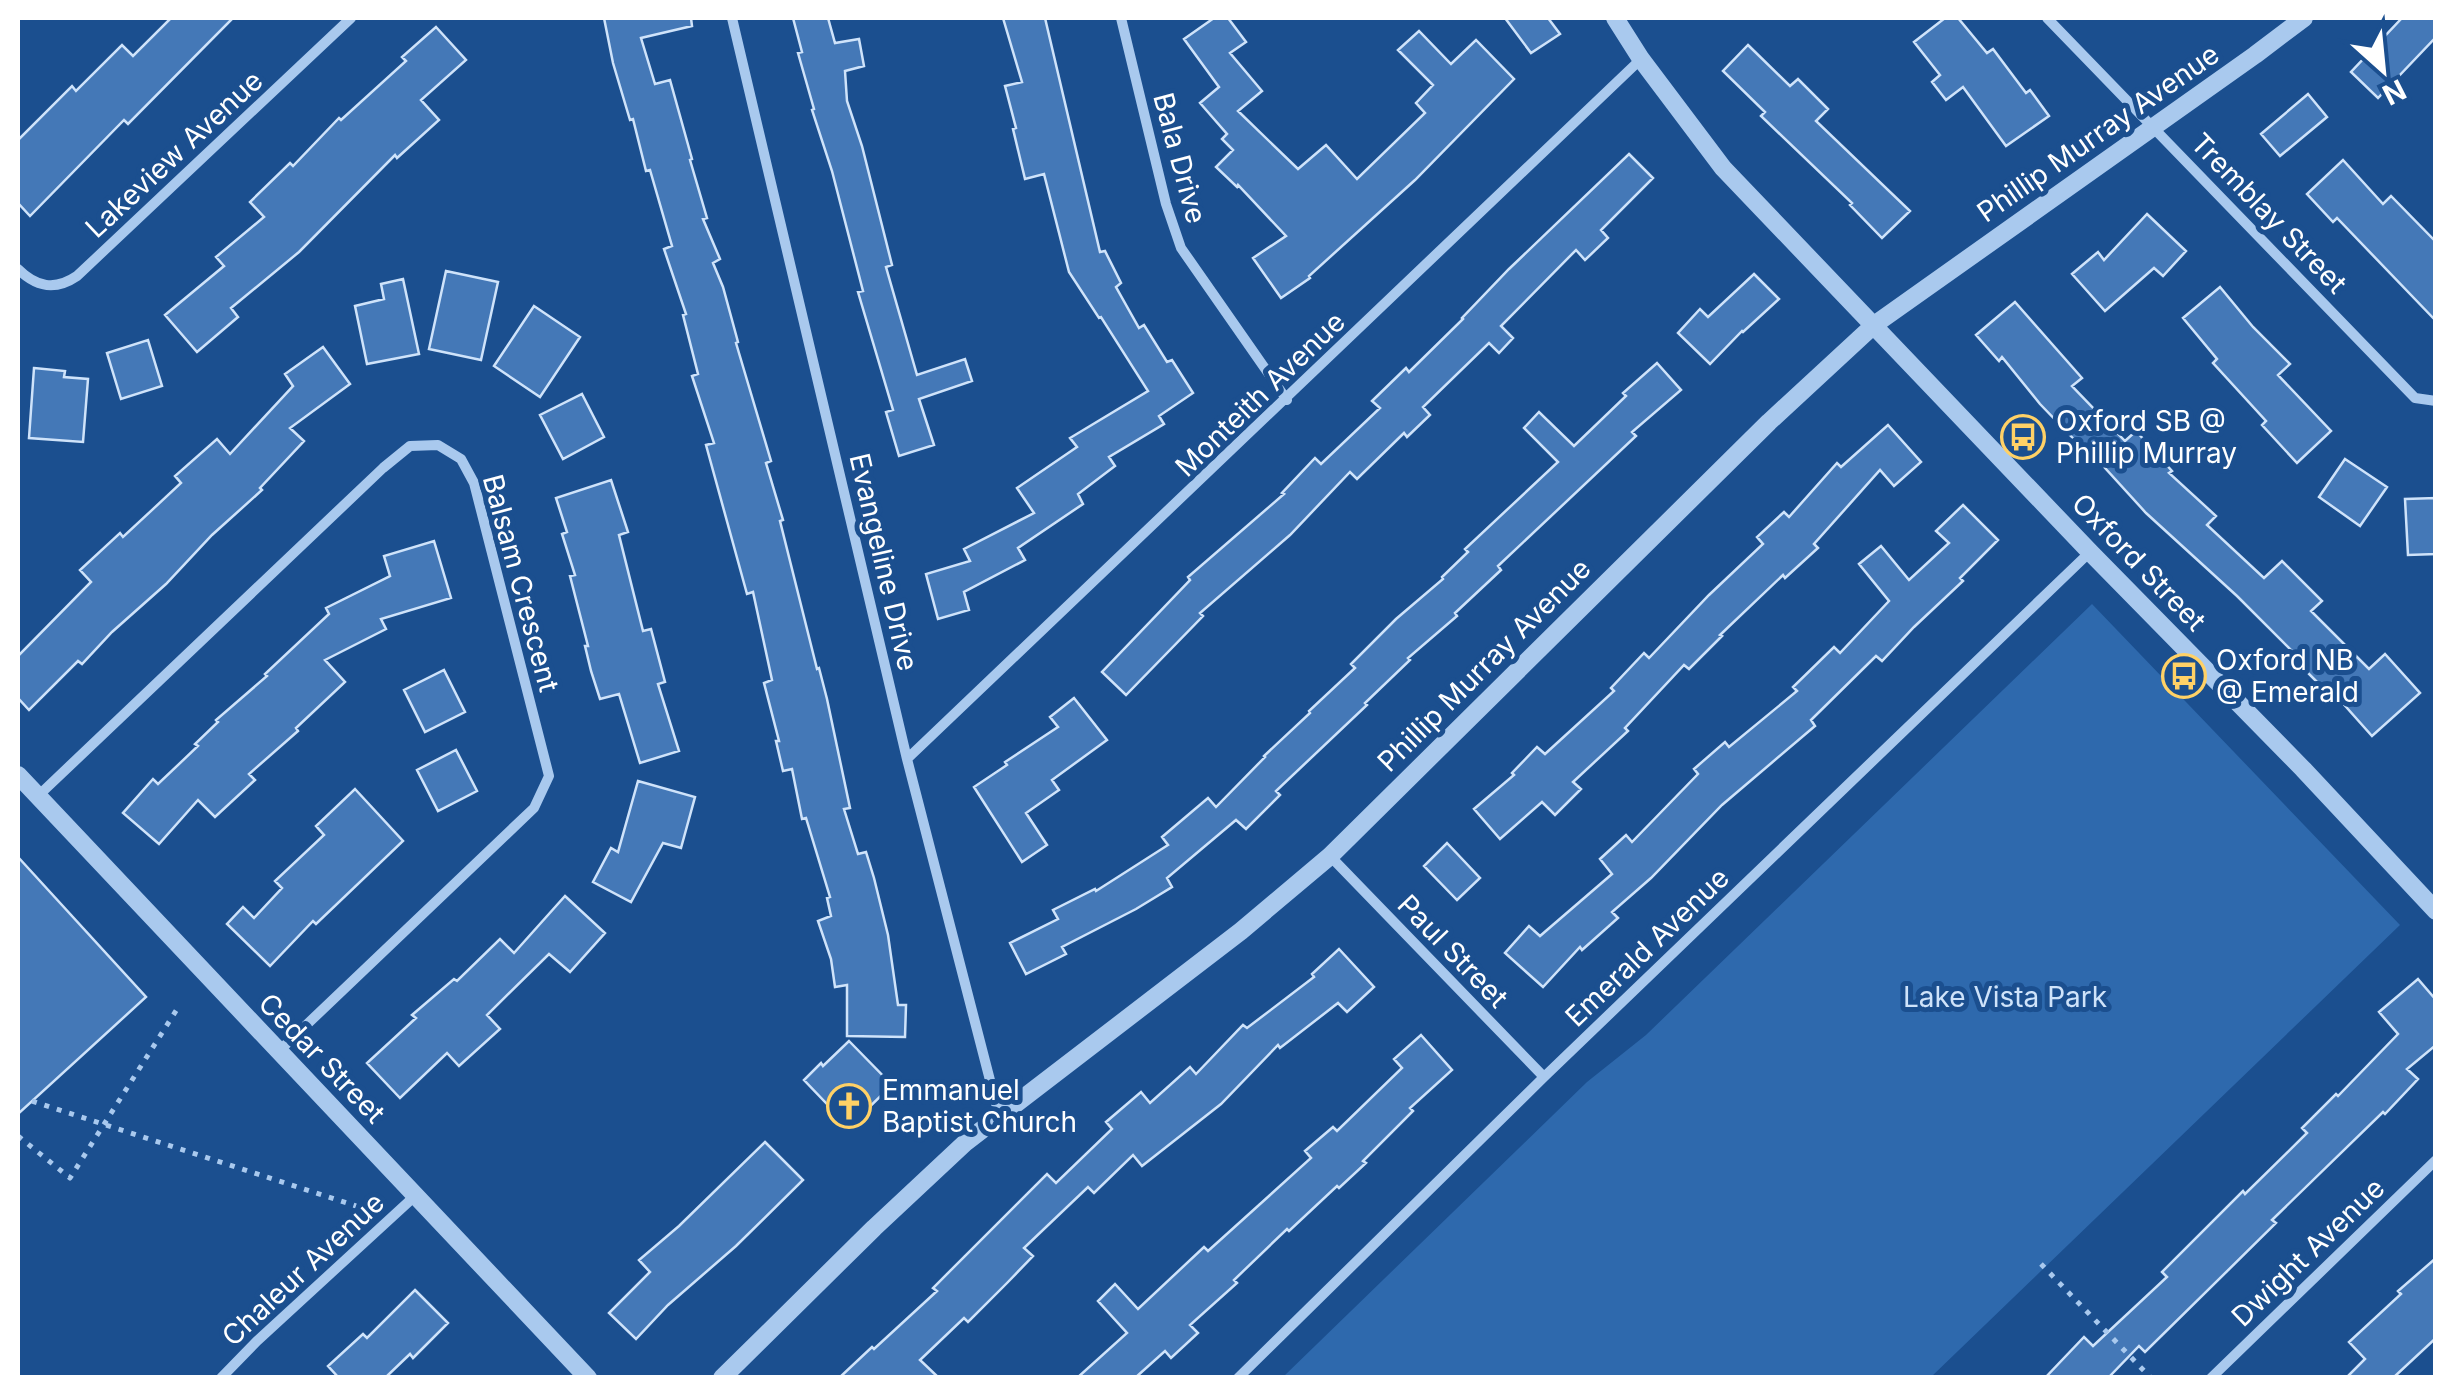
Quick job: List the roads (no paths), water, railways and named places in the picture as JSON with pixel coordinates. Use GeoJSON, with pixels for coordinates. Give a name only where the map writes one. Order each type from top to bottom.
{"type":"FeatureCollection","features":[{"type":"Feature","properties":{"kind":"street","name":"Lakeview Avenue"},"geometry":{"type":"LineString","coordinates":[[18,269],[27,278],[48,287],[77,276],[352,18]]}},
{"type":"Feature","properties":{"kind":"street","name":"Evangeline Drive"},"geometry":{"type":"LineString","coordinates":[[732,18],[907,759],[998,1115]]}},
{"type":"Feature","properties":{"kind":"street","name":"Bala Drive"},"geometry":{"type":"LineString","coordinates":[[1121,18],[1166,204],[1182,248],[1287,400]]}},
{"type":"Feature","properties":{"kind":"street","name":"Oxford Street"},"geometry":{"type":"LineString","coordinates":[[1615,18],[1723,168],[2436,911]]}},
{"type":"Feature","properties":{"kind":"street","name":"Tremblay Street"},"geometry":{"type":"LineString","coordinates":[[2047,18],[2415,398],[2436,401]]}},
{"type":"Feature","properties":{"kind":"street","name":"Phillip Murray Avenue"},"geometry":{"type":"LineString","coordinates":[[722,1378],[966,1142],[1241,931],[1330,856],[1769,422],[1874,325],[2304,18]]}},
{"type":"Feature","properties":{"kind":"street","name":"Monteith Avenue"},"geometry":{"type":"LineString","coordinates":[[907,759],[1642,59]]}},
{"type":"Feature","properties":{"kind":"street","name":"Balsam Crescent"},"geometry":{"type":"LineString","coordinates":[[38,796],[382,468],[410,446],[438,444],[461,459],[474,483],[549,776],[534,808],[278,1052]]}},
{"type":"Feature","properties":{"kind":"street","name":"Emerald Avenue"},"geometry":{"type":"LineString","coordinates":[[1238,1378],[1544,1077],[2090,552]]}},
{"type":"Feature","properties":{"kind":"street","name":"Cedar Street"},"geometry":{"type":"LineString","coordinates":[[18,775],[588,1378]]}},
{"type":"Feature","properties":{"kind":"street","name":"Paul Street"},"geometry":{"type":"LineString","coordinates":[[1330,856],[1544,1077]]}},
{"type":"Feature","properties":{"kind":"street","name":"Dwight Avenue"},"geometry":{"type":"LineString","coordinates":[[2216,1376],[2436,1160]]}},
{"type":"Feature","properties":{"kind":"street","name":"Chaleur Avenue"},"geometry":{"type":"LineString","coordinates":[[222,1378],[416,1195]]}},
{"type":"Feature","properties":{"kind":"place","name":"Oxford SB @ Phillip Murray"},"geometry":{"type":"Point","coordinates":[2023,437]}},
{"type":"Feature","properties":{"kind":"place","name":"Oxford NB @ Emerald"},"geometry":{"type":"Point","coordinates":[2184,676]}},
{"type":"Feature","properties":{"kind":"place","name":"Emmanuel Baptist Church"},"geometry":{"type":"Point","coordinates":[849,1106]}},
{"type":"Feature","properties":{"kind":"park label","name":"Lake Vista Park"},"geometry":{"type":"Point","coordinates":[2005,997]}}]}
